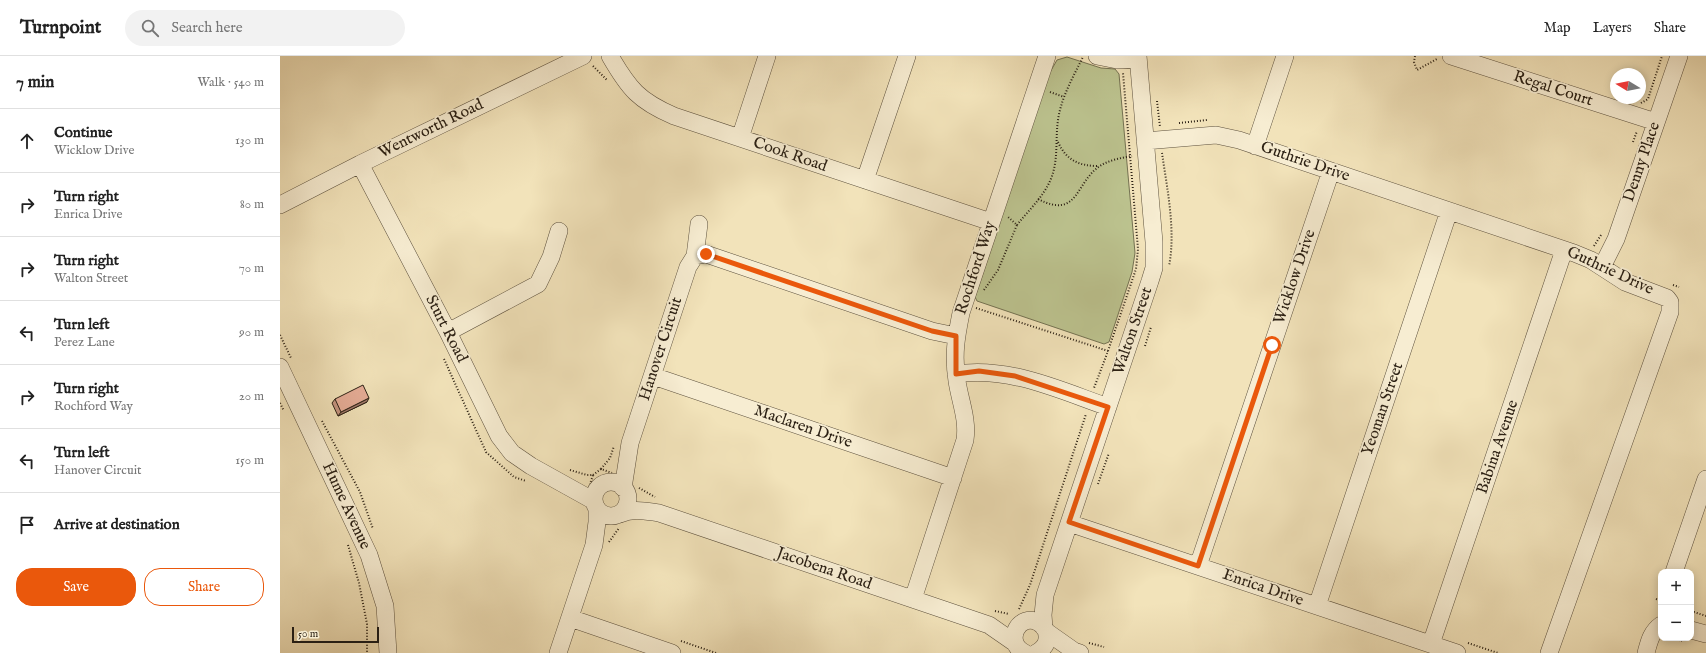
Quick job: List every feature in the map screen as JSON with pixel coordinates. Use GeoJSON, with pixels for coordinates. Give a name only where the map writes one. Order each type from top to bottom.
{"type":"FeatureCollection","features":[{"type":"Feature","properties":{"kind":"street","name":"Cook Road"},"geometry":{"type":"LineString","coordinates":[[610,56],[624,80],[637,94],[653,107],[674,116],[991,222]]}},
{"type":"Feature","properties":{"kind":"street"},"geometry":{"type":"LineString","coordinates":[[740,138],[767,56]]}},
{"type":"Feature","properties":{"kind":"street"},"geometry":{"type":"LineString","coordinates":[[866,180],[907,56]]}},
{"type":"Feature","properties":{"kind":"street","name":"Rochford Way"},"geometry":{"type":"LineString","coordinates":[[913,599],[963,449],[966,420],[956,374],[956,336],[961,313],[1047,56]]}},
{"type":"Feature","properties":{"kind":"street"},"geometry":{"type":"LineString","coordinates":[[1097,56],[1107,59],[1121,60],[1138,57]]}},
{"type":"Feature","properties":{"kind":"street"},"geometry":{"type":"LineString","coordinates":[[1255,146],[1285,56]]}},
{"type":"Feature","properties":{"kind":"street","name":"Regal Court"},"geometry":{"type":"LineString","coordinates":[[1451,56],[1656,122]]}},
{"type":"Feature","properties":{"kind":"street","name":"Denny Place"},"geometry":{"type":"LineString","coordinates":[[1605,261],[1616,239],[1679,56]]}},
{"type":"Feature","properties":{"kind":"street","name":"Walton Street"},"geometry":{"type":"LineString","coordinates":[[1046,630],[1043,615],[1045,596],[1154,268],[1154,242],[1140,151],[1138,57]]}},
{"type":"Feature","properties":{"kind":"street","name":"Wentworth Road"},"geometry":{"type":"LineString","coordinates":[[280,205],[360,164],[584,62]]}},
{"type":"Feature","properties":{"kind":"street","name":"Guthrie Drive"},"geometry":{"type":"LineString","coordinates":[[1140,151],[1216,135],[1331,171],[1564,250],[1605,261],[1626,282],[1667,298],[1670,302],[1670,312],[1549,653]]}},
{"type":"Feature","properties":{"kind":"street","name":"Sturt Road"},"geometry":{"type":"LineString","coordinates":[[360,164],[448,332],[499,436],[512,453],[551,477],[598,489]]}},
{"type":"Feature","properties":{"kind":"street","name":"Wicklow Drive"},"geometry":{"type":"LineString","coordinates":[[1198,566],[1331,171]]}},
{"type":"Feature","properties":{"kind":"street","name":"Yeoman Street"},"geometry":{"type":"LineString","coordinates":[[1317,606],[1448,211]]}},
{"type":"Feature","properties":{"kind":"street","name":"Hanover Circuit"},"geometry":{"type":"LineString","coordinates":[[598,489],[622,444],[653,376],[688,267],[695,256],[699,224]]}},
{"type":"Feature","properties":{"kind":"street"},"geometry":{"type":"LineString","coordinates":[[448,332],[538,284],[551,257],[559,231]]}},
{"type":"Feature","properties":{"kind":"street","name":"Babina Avenue"},"geometry":{"type":"LineString","coordinates":[[1431,644],[1564,250]]}},
{"type":"Feature","properties":{"kind":"street"},"geometry":{"type":"LineString","coordinates":[[695,256],[706,254],[932,331],[956,336]]}},
{"type":"Feature","properties":{"kind":"street","name":"Hume Avenue"},"geometry":{"type":"LineString","coordinates":[[280,367],[369,555],[385,606],[388,653]]}},
{"type":"Feature","properties":{"kind":"street"},"geometry":{"type":"LineString","coordinates":[[956,374],[979,371],[1015,376],[1108,407]]}},
{"type":"Feature","properties":{"kind":"street","name":"Maclaren Drive"},"geometry":{"type":"LineString","coordinates":[[653,376],[953,478]]}},
{"type":"Feature","properties":{"kind":"street","name":"Hanover Circuit"},"geometry":{"type":"LineString","coordinates":[[622,444],[629,488]]}},
{"type":"Feature","properties":{"kind":"street"},"geometry":{"type":"LineString","coordinates":[[1675,569],[1706,479]]}},
{"type":"Feature","properties":{"kind":"street"},"geometry":{"type":"LineString","coordinates":[[594,545],[607,523],[627,504],[629,488],[613,483],[598,489]]}},
{"type":"Feature","properties":{"kind":"street","name":"Jacobena Road"},"geometry":{"type":"LineString","coordinates":[[629,488],[636,498],[913,599],[989,625],[1025,650]]}},
{"type":"Feature","properties":{"kind":"street"},"geometry":{"type":"LineString","coordinates":[[598,489],[602,513],[606,516],[618,514]]}},
{"type":"Feature","properties":{"kind":"street"},"geometry":{"type":"LineString","coordinates":[[558,653],[594,545],[597,522],[598,489]]}},
{"type":"Feature","properties":{"kind":"street","name":"Jacobena Road"},"geometry":{"type":"LineString","coordinates":[[618,514],[627,510],[658,506]]}},
{"type":"Feature","properties":{"kind":"street","name":"Enrica Drive"},"geometry":{"type":"LineString","coordinates":[[1069,522],[1431,644],[1459,647]]}},
{"type":"Feature","properties":{"kind":"street","name":"Walton Street"},"geometry":{"type":"LineString","coordinates":[[1021,623],[1045,596]]}},
{"type":"Feature","properties":{"kind":"street"},"geometry":{"type":"LineString","coordinates":[[570,618],[672,653]]}},
{"type":"Feature","properties":{"kind":"street"},"geometry":{"type":"LineString","coordinates":[[1025,650],[1014,633],[1021,623],[1033,620],[1041,624],[1046,630],[1077,652]]}},
{"type":"Feature","properties":{"kind":"street","name":"Jacobena Road"},"geometry":{"type":"LineString","coordinates":[[989,625],[1021,623]]}},
{"type":"Feature","properties":{"kind":"street"},"geometry":{"type":"LineString","coordinates":[[1646,653],[1651,637],[1658,628]]}},
{"type":"Feature","properties":{"kind":"street"},"geometry":{"type":"LineString","coordinates":[[1025,650],[1047,642],[1046,630]]}},
{"type":"Feature","properties":{"kind":"street"},"geometry":{"type":"LineString","coordinates":[[1694,631],[1706,634]]}},
{"type":"Feature","properties":{"kind":"street"},"geometry":{"type":"LineString","coordinates":[[1025,650],[1077,652]]}},
{"type":"Feature","properties":{"kind":"path"},"geometry":{"type":"LineString","coordinates":[[1017,226],[1051,180],[1058,140],[1058,120],[1061,105],[1083,56]]}},
{"type":"Feature","properties":{"kind":"path"},"geometry":{"type":"LineString","coordinates":[[1415,56],[1414,62],[1418,70],[1442,56]]}},
{"type":"Feature","properties":{"kind":"path"},"geometry":{"type":"LineString","coordinates":[[1646,100],[1648,99],[1662,56]]}},
{"type":"Feature","properties":{"kind":"path"},"geometry":{"type":"LineString","coordinates":[[1108,351],[1136,269],[1138,249],[1140,151],[1121,60]]}},
{"type":"Feature","properties":{"kind":"path"},"geometry":{"type":"LineString","coordinates":[[584,62],[599,70],[607,81]]}},
{"type":"Feature","properties":{"kind":"path"},"geometry":{"type":"LineString","coordinates":[[1159,119],[1165,125]]}},
{"type":"Feature","properties":{"kind":"path"},"geometry":{"type":"LineString","coordinates":[[1178,123],[1204,120],[1212,121]]}},
{"type":"Feature","properties":{"kind":"path"},"geometry":{"type":"LineString","coordinates":[[1058,140],[1061,149],[1071,160],[1087,166],[1099,166]]}},
{"type":"Feature","properties":{"kind":"path"},"geometry":{"type":"LineString","coordinates":[[1038,199],[1053,205],[1068,203],[1076,196],[1083,183],[1099,166],[1140,151],[1162,154],[1166,152]]}},
{"type":"Feature","properties":{"kind":"path"},"geometry":{"type":"LineString","coordinates":[[1593,246],[1605,261]]}},
{"type":"Feature","properties":{"kind":"path"},"geometry":{"type":"LineString","coordinates":[[1672,285],[1679,287]]}},
{"type":"Feature","properties":{"kind":"path"},"geometry":{"type":"LineString","coordinates":[[280,404],[287,417]]}},
{"type":"Feature","properties":{"kind":"path"},"geometry":{"type":"LineString","coordinates":[[598,489],[610,458],[622,444]]}},
{"type":"Feature","properties":{"kind":"path"},"geometry":{"type":"LineString","coordinates":[[568,470],[593,475],[598,489]]}},
{"type":"Feature","properties":{"kind":"path"},"geometry":{"type":"LineString","coordinates":[[629,488],[658,506]]}},
{"type":"Feature","properties":{"kind":"path"},"geometry":{"type":"LineString","coordinates":[[347,544],[359,583],[367,624],[367,653]]}},
{"type":"Feature","properties":{"kind":"path"},"geometry":{"type":"LineString","coordinates":[[1694,612],[1706,616]]}},
{"type":"Feature","properties":{"kind":"path"},"geometry":{"type":"LineString","coordinates":[[1459,647],[1498,653]]}},
{"type":"Feature","properties":{"kind":"green space"},"geometry":{"type":"Polygon","coordinates":[[[1067,57],[1101,68],[1115,69],[1119,74],[1135,253],[1132,272],[1109,342],[1104,344],[977,301],[975,297],[1049,74],[1057,60],[1067,57]]]}},
{"type":"Feature","properties":{"kind":"building"},"geometry":{"type":"Polygon","coordinates":[[[363,385],[369,398],[341,412],[335,399],[363,385]]]}},
{"type":"Feature","properties":{"kind":"route"},"geometry":{"type":"LineString","coordinates":[[706,254],[932,331],[956,336],[956,374],[979,371],[1004,373],[1108,407],[1069,522],[1198,566],[1272,345]]}}]}
